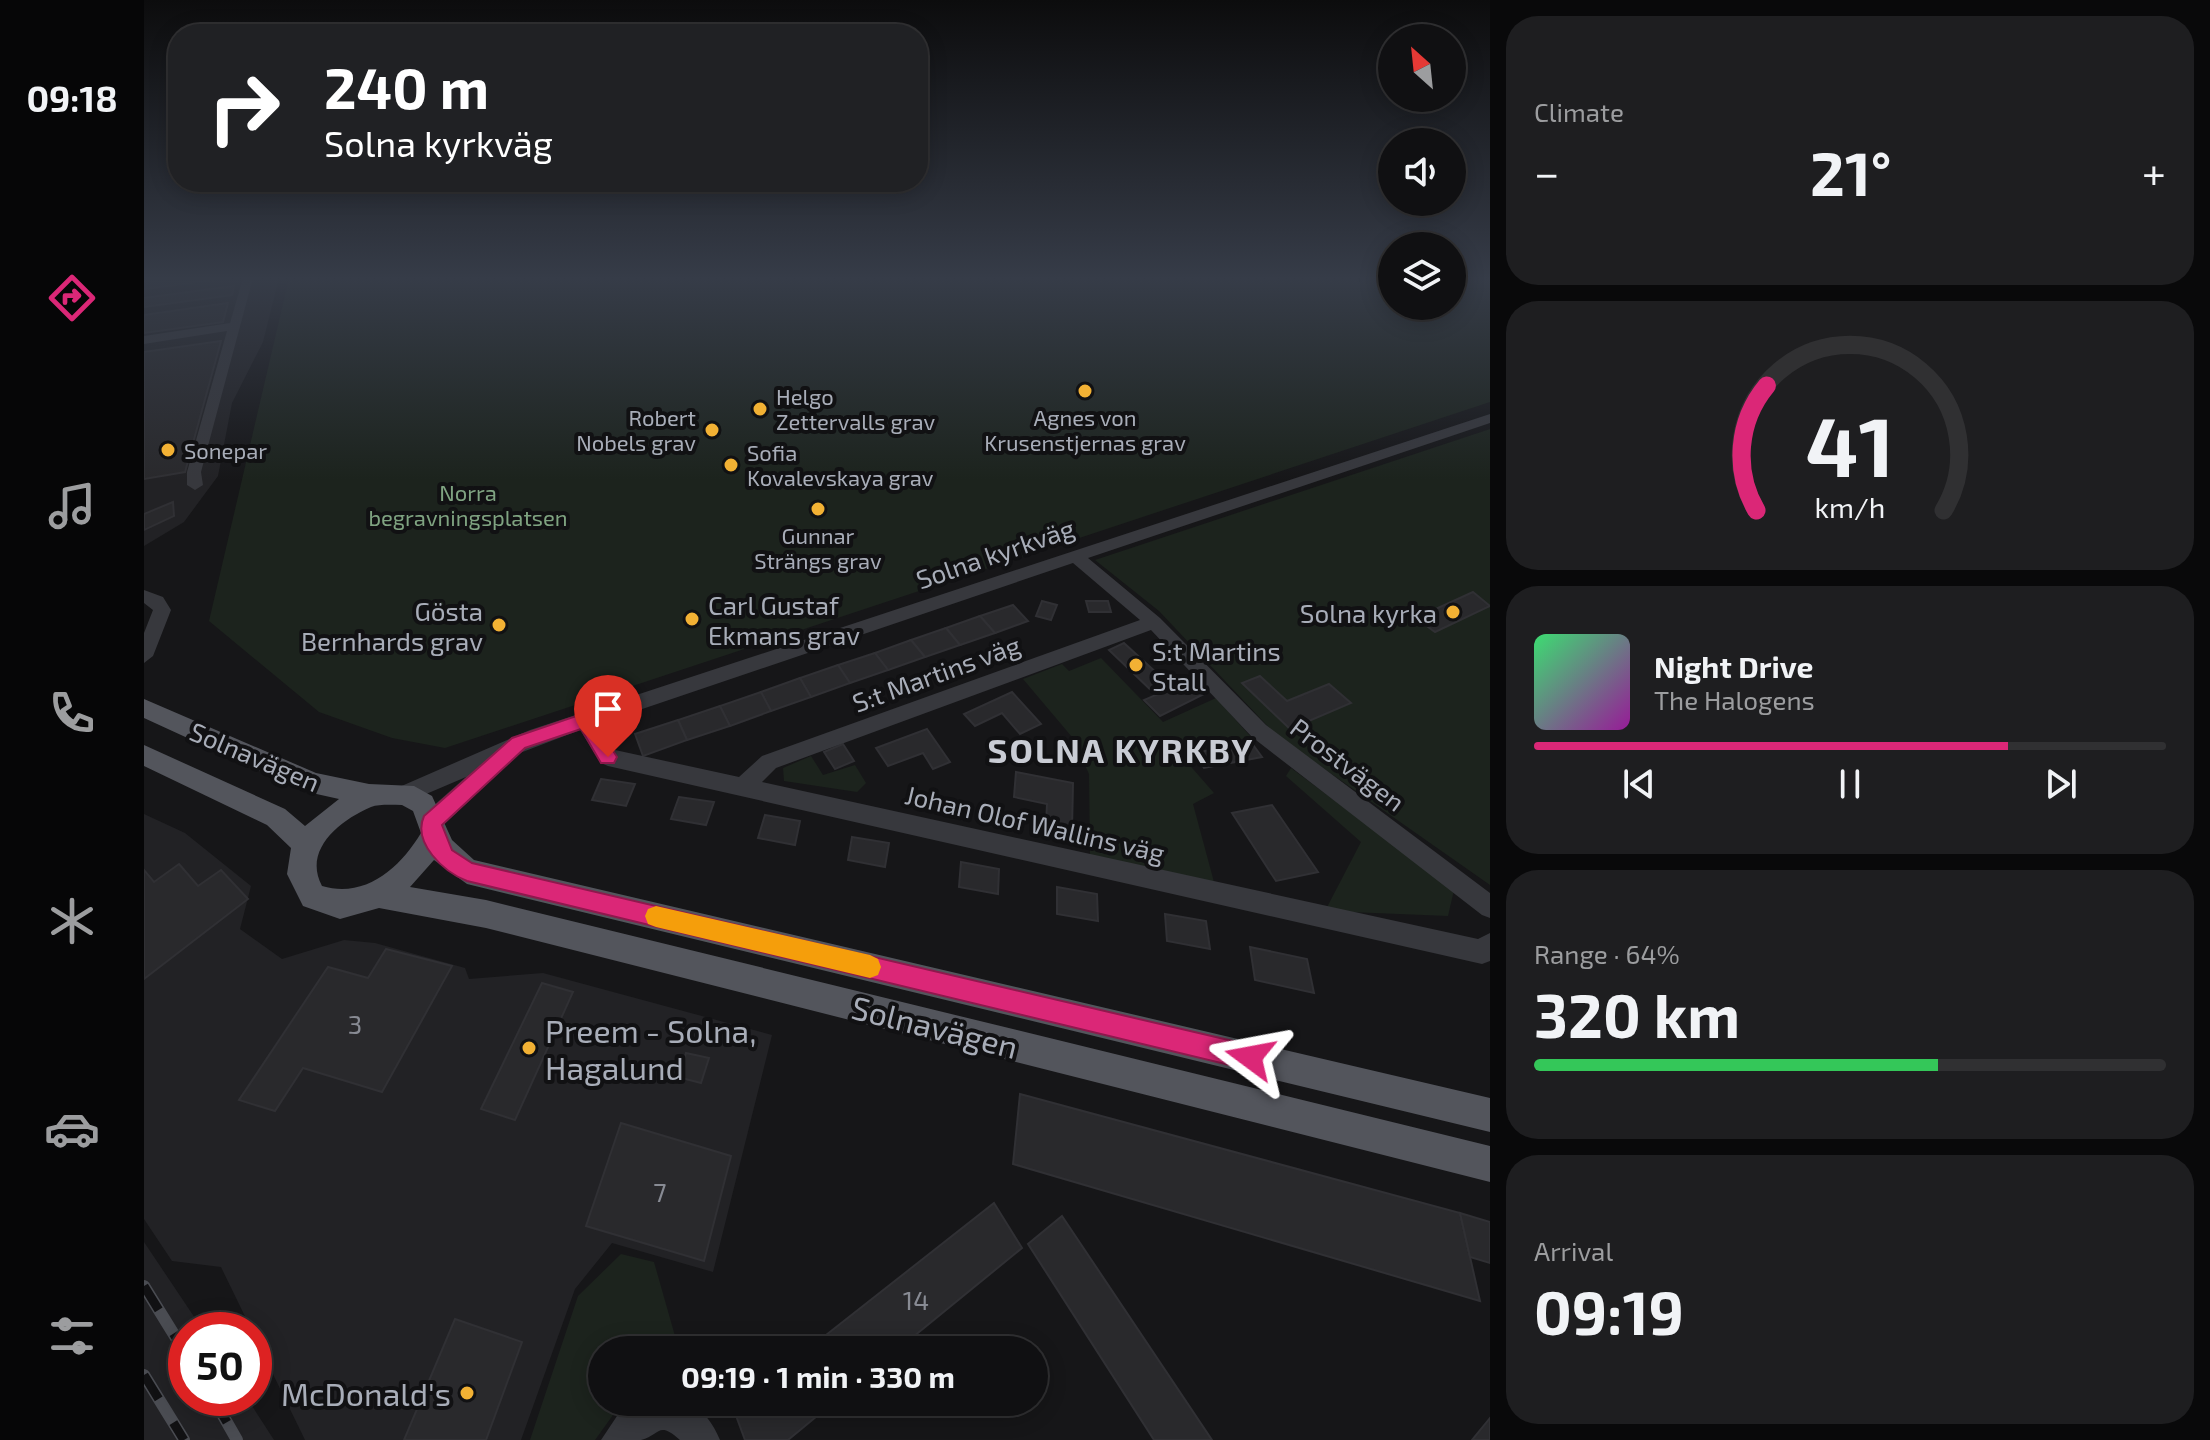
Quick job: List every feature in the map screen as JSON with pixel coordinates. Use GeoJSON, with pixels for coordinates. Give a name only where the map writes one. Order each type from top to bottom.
{"type":"FeatureCollection","features":[{"type":"Feature","properties":{"kind":"main road","name":"Solnavägen"},"geometry":{"type":"LineString","coordinates":[[148,709],[312,783],[369,795],[405,794],[423,804],[445,857],[467,871],[1490,1115]]}},
{"type":"Feature","properties":{"kind":"main road","name":"Solnavägen"},"geometry":{"type":"LineString","coordinates":[[144,755],[276,817],[306,844]]}},
{"type":"Feature","properties":{"kind":"main road","name":"Solnavägen"},"geometry":{"type":"LineString","coordinates":[[369,795],[330,818],[306,844],[301,873],[313,897],[340,905],[379,895],[407,874],[425,853],[432,829]]}},
{"type":"Feature","properties":{"kind":"main road","name":"Solnavägen"},"geometry":{"type":"LineString","coordinates":[[379,895],[486,914],[1490,1164]]}},
{"type":"Feature","properties":{"kind":"street"},"geometry":{"type":"LineString","coordinates":[[195,485],[194,472],[229,345]]}},
{"type":"Feature","properties":{"kind":"street","name":"Solna kyrkväg"},"geometry":{"type":"LineString","coordinates":[[405,794],[519,743],[585,720],[1490,418]]}},
{"type":"Feature","properties":{"kind":"street","name":"Prostvägen"},"geometry":{"type":"LineString","coordinates":[[1075,556],[1154,622],[1259,731],[1490,907]]}},
{"type":"Feature","properties":{"kind":"street"},"geometry":{"type":"LineString","coordinates":[[144,596],[157,601],[162,610],[150,627],[144,656]]}},
{"type":"Feature","properties":{"kind":"street","name":"S:t Martins väg"},"geometry":{"type":"LineString","coordinates":[[744,786],[769,762],[1154,622]]}},
{"type":"Feature","properties":{"kind":"street","name":"Johan Olof Wallins väg"},"geometry":{"type":"LineString","coordinates":[[585,720],[608,757],[1482,952],[1490,945]]}},
{"type":"Feature","properties":{"kind":"street","name":"Solna kyrkväg"},"geometry":{"type":"LineString","coordinates":[[432,829],[519,743]]}},
{"type":"Feature","properties":{"kind":"street"},"geometry":{"type":"LineString","coordinates":[[619,1440],[629,1427],[650,1414],[668,1412],[693,1426],[702,1440]]}},
{"type":"Feature","properties":{"kind":"shaded area"},"geometry":{"type":"Polygon","coordinates":[[[144,345],[261,345],[232,403],[218,476],[184,522],[144,546],[144,345]]]}},
{"type":"Feature","properties":{"kind":"shaded area"},"geometry":{"type":"Polygon","coordinates":[[[144,814],[185,833],[251,886],[240,929],[282,959],[344,940],[375,943],[465,968],[469,979],[543,973],[772,1035],[713,1272],[612,1243],[575,1289],[521,1440],[305,1440],[272,1372],[272,1312],[243,1312],[221,1267],[172,1261],[144,1219],[144,814]]]}},
{"type":"Feature","properties":{"kind":"shaded area"},"geometry":{"type":"Polygon","coordinates":[[[144,1242],[191,1312],[168,1312],[168,1416],[259,1416],[274,1440],[144,1440],[144,1242]]]}},
{"type":"Feature","properties":{"kind":"green space","name":"Norra begravningsplatsen"},"geometry":{"type":"Polygon","coordinates":[[[273,345],[1490,345],[1490,402],[445,748],[392,738],[319,712],[209,621],[273,345]]]}},
{"type":"Feature","properties":{"kind":"green space"},"geometry":{"type":"Polygon","coordinates":[[[1490,429],[1490,885],[1276,735],[1159,611],[1095,560],[1490,429]]]}},
{"type":"Feature","properties":{"kind":"green space"},"geometry":{"type":"Polygon","coordinates":[[[1101,658],[1163,722],[1216,698],[1251,737],[1179,753],[1214,793],[1193,804],[1214,882],[1090,855],[1089,774],[1072,737],[1023,679],[1062,664],[1069,671],[1101,658]]]}},
{"type":"Feature","properties":{"kind":"green space"},"geometry":{"type":"Polygon","coordinates":[[[811,756],[823,775],[855,765],[866,783],[857,792],[784,781],[783,768],[811,756]]]}},
{"type":"Feature","properties":{"kind":"green space"},"geometry":{"type":"Polygon","coordinates":[[[1291,768],[1454,890],[1448,916],[1325,911],[1361,842],[1286,776],[1291,768]]]}},
{"type":"Feature","properties":{"kind":"green space"},"geometry":{"type":"Polygon","coordinates":[[[621,1254],[654,1262],[675,1336],[588,1336],[588,1416],[612,1416],[595,1440],[530,1440],[578,1296],[621,1254]]]}},
{"type":"Feature","properties":{"kind":"building"},"geometry":{"type":"Polygon","coordinates":[[[192,345],[220,345],[185,472],[144,479],[144,352],[192,345]]]}},
{"type":"Feature","properties":{"kind":"building"},"geometry":{"type":"Polygon","coordinates":[[[173,502],[174,516],[144,530],[144,514],[173,502]]]}},
{"type":"Feature","properties":{"kind":"building","name":"Solna kyrka"},"geometry":{"type":"Polygon","coordinates":[[[1473,592],[1490,606],[1435,632],[1416,618],[1473,592]]]}},
{"type":"Feature","properties":{"kind":"building"},"geometry":{"type":"Polygon","coordinates":[[[1042,601],[1057,605],[1051,620],[1036,616],[1042,601]]]}},
{"type":"Feature","properties":{"kind":"building"},"geometry":{"type":"Polygon","coordinates":[[[1086,601],[1108,601],[1111,612],[1089,612],[1086,601]]]}},
{"type":"Feature","properties":{"kind":"building"},"geometry":{"type":"Polygon","coordinates":[[[1013,605],[1028,621],[995,633],[980,616],[1013,605]]]}},
{"type":"Feature","properties":{"kind":"building"},"geometry":{"type":"Polygon","coordinates":[[[980,616],[995,633],[960,645],[946,628],[980,616]]]}},
{"type":"Feature","properties":{"kind":"building"},"geometry":{"type":"Polygon","coordinates":[[[946,628],[960,645],[925,657],[911,640],[946,628]]]}},
{"type":"Feature","properties":{"kind":"building"},"geometry":{"type":"Polygon","coordinates":[[[911,640],[925,657],[888,670],[875,653],[911,640]]]}},
{"type":"Feature","properties":{"kind":"building","name":"S:t Martins Stall"},"geometry":{"type":"Polygon","coordinates":[[[1124,643],[1172,687],[1188,680],[1204,694],[1160,716],[1144,700],[1156,695],[1109,650],[1124,643]]]}},
{"type":"Feature","properties":{"kind":"building"},"geometry":{"type":"Polygon","coordinates":[[[875,653],[888,670],[850,683],[838,665],[875,653]]]}},
{"type":"Feature","properties":{"kind":"building"},"geometry":{"type":"Polygon","coordinates":[[[838,665],[850,683],[811,697],[800,678],[838,665]]]}},
{"type":"Feature","properties":{"kind":"building"},"geometry":{"type":"Polygon","coordinates":[[[1260,676],[1287,701],[1329,684],[1351,703],[1290,729],[1242,683],[1260,676]]]}},
{"type":"Feature","properties":{"kind":"building"},"geometry":{"type":"Polygon","coordinates":[[[800,678],[811,697],[771,711],[761,692],[800,678]]]}},
{"type":"Feature","properties":{"kind":"building"},"geometry":{"type":"Polygon","coordinates":[[[761,692],[771,711],[730,726],[720,706],[761,692]]]}},
{"type":"Feature","properties":{"kind":"building"},"geometry":{"type":"Polygon","coordinates":[[[1012,692],[1041,724],[1020,734],[1002,713],[975,726],[964,714],[1012,692]]]}},
{"type":"Feature","properties":{"kind":"building"},"geometry":{"type":"Polygon","coordinates":[[[720,706],[730,726],[687,740],[678,720],[720,706]]]}},
{"type":"Feature","properties":{"kind":"building"},"geometry":{"type":"Polygon","coordinates":[[[678,720],[687,740],[643,756],[635,734],[678,720]]]}},
{"type":"Feature","properties":{"kind":"building"},"geometry":{"type":"Polygon","coordinates":[[[927,729],[950,762],[933,769],[923,753],[888,766],[876,748],[927,729]]]}},
{"type":"Feature","properties":{"kind":"building"},"geometry":{"type":"Polygon","coordinates":[[[1251,742],[1262,757],[1204,768],[1195,753],[1251,742]]]}},
{"type":"Feature","properties":{"kind":"building"},"geometry":{"type":"Polygon","coordinates":[[[843,744],[854,761],[835,769],[824,752],[843,744]]]}},
{"type":"Feature","properties":{"kind":"building"},"geometry":{"type":"Polygon","coordinates":[[[1016,772],[1073,783],[1072,830],[1046,825],[1047,804],[1014,797],[1016,772]]]}},
{"type":"Feature","properties":{"kind":"building"},"geometry":{"type":"Polygon","coordinates":[[[601,779],[635,784],[626,806],[592,800],[601,779]]]}},
{"type":"Feature","properties":{"kind":"building"},"geometry":{"type":"Polygon","coordinates":[[[679,797],[714,802],[706,825],[671,819],[679,797]]]}},
{"type":"Feature","properties":{"kind":"building"},"geometry":{"type":"Polygon","coordinates":[[[1272,805],[1318,872],[1276,881],[1232,813],[1272,805]]]}},
{"type":"Feature","properties":{"kind":"building"},"geometry":{"type":"Polygon","coordinates":[[[765,815],[800,821],[795,845],[758,838],[765,815]]]}},
{"type":"Feature","properties":{"kind":"building"},"geometry":{"type":"Polygon","coordinates":[[[852,837],[889,843],[885,867],[848,860],[852,837]]]}},
{"type":"Feature","properties":{"kind":"building"},"geometry":{"type":"Polygon","coordinates":[[[961,862],[999,869],[998,894],[959,887],[961,862]]]}},
{"type":"Feature","properties":{"kind":"building"},"geometry":{"type":"Polygon","coordinates":[[[179,864],[198,886],[221,870],[248,899],[144,979],[144,870],[154,882],[179,864]]]}},
{"type":"Feature","properties":{"kind":"building"},"geometry":{"type":"Polygon","coordinates":[[[1057,887],[1097,894],[1098,921],[1057,914],[1057,887]]]}},
{"type":"Feature","properties":{"kind":"building"},"geometry":{"type":"Polygon","coordinates":[[[1165,914],[1206,921],[1210,949],[1167,941],[1165,914]]]}},
{"type":"Feature","properties":{"kind":"building"},"geometry":{"type":"Polygon","coordinates":[[[1250,947],[1307,959],[1314,993],[1255,980],[1250,947]]]}},
{"type":"Feature","properties":{"kind":"building"},"geometry":{"type":"Polygon","coordinates":[[[386,949],[452,966],[382,1092],[303,1068],[275,1111],[239,1100],[328,967],[368,978],[386,949]]]}},
{"type":"Feature","properties":{"kind":"building"},"geometry":{"type":"Polygon","coordinates":[[[542,983],[573,992],[515,1120],[481,1109],[542,983]]]}},
{"type":"Feature","properties":{"kind":"building"},"geometry":{"type":"Polygon","coordinates":[[[686,1053],[709,1058],[701,1083],[678,1077],[686,1053]]]}},
{"type":"Feature","properties":{"kind":"building"},"geometry":{"type":"Polygon","coordinates":[[[1020,1094],[1460,1213],[1480,1301],[1013,1164],[1020,1094]]]}},
{"type":"Feature","properties":{"kind":"building"},"geometry":{"type":"Polygon","coordinates":[[[621,1123],[731,1156],[704,1261],[586,1226],[621,1123]]]}},
{"type":"Feature","properties":{"kind":"building"},"geometry":{"type":"Polygon","coordinates":[[[994,1203],[1022,1248],[914,1336],[825,1336],[994,1203]]]}},
{"type":"Feature","properties":{"kind":"building"},"geometry":{"type":"Polygon","coordinates":[[[1460,1213],[1490,1222],[1490,1263],[1470,1257],[1460,1213]]]}},
{"type":"Feature","properties":{"kind":"building"},"geometry":{"type":"Polygon","coordinates":[[[1062,1216],[1212,1440],[1154,1440],[1028,1244],[1062,1216]]]}},
{"type":"Feature","properties":{"kind":"building"},"geometry":{"type":"Polygon","coordinates":[[[455,1319],[522,1342],[486,1440],[404,1440],[455,1319]]]}},
{"type":"Feature","properties":{"kind":"building"},"geometry":{"type":"Polygon","coordinates":[[[736,1416],[817,1416],[788,1440],[745,1440],[736,1416]]]}},
{"type":"Feature","properties":{"kind":"building"},"geometry":{"type":"Polygon","coordinates":[[[1490,1418],[1490,1440],[1472,1440],[1490,1418]]]}},
{"type":"Feature","properties":{"kind":"railway"},"geometry":{"type":"LineString","coordinates":[[144,1286],[168,1325]]}},
{"type":"Feature","properties":{"kind":"railway"},"geometry":{"type":"LineString","coordinates":[[144,1375],[184,1440]]}},
{"type":"Feature","properties":{"kind":"railway"},"geometry":{"type":"LineString","coordinates":[[223,1416],[237,1440]]}},
{"type":"Feature","properties":{"kind":"slow traffic"},"geometry":{"type":"LineString","coordinates":[[656,916],[870,967]]}},
{"type":"Feature","properties":{"kind":"place","name":"Agnes von Krusenstjernas grav"},"geometry":{"type":"Point","coordinates":[1085,391]}},
{"type":"Feature","properties":{"kind":"place","name":"Helgo Zettervalls grav"},"geometry":{"type":"Point","coordinates":[760,409]}},
{"type":"Feature","properties":{"kind":"place","name":"Robert Nobels grav"},"geometry":{"type":"Point","coordinates":[712,430]}},
{"type":"Feature","properties":{"kind":"place","name":"Sonepar"},"geometry":{"type":"Point","coordinates":[168,450]}},
{"type":"Feature","properties":{"kind":"place","name":"Sofia Kovalevskaya grav"},"geometry":{"type":"Point","coordinates":[731,465]}},
{"type":"Feature","properties":{"kind":"place","name":"Gunnar Strängs grav"},"geometry":{"type":"Point","coordinates":[818,509]}},
{"type":"Feature","properties":{"kind":"place","name":"Solna kyrka"},"geometry":{"type":"Point","coordinates":[1453,612]}},
{"type":"Feature","properties":{"kind":"place","name":"Carl Gustaf Ekmans grav"},"geometry":{"type":"Point","coordinates":[692,619]}},
{"type":"Feature","properties":{"kind":"place","name":"Gösta Bernhards grav"},"geometry":{"type":"Point","coordinates":[499,625]}},
{"type":"Feature","properties":{"kind":"place","name":"S:t Martins Stall"},"geometry":{"type":"Point","coordinates":[1136,665]}},
{"type":"Feature","properties":{"kind":"place","name":"Preem - Solna, Hagalund"},"geometry":{"type":"Point","coordinates":[529,1048]}},
{"type":"Feature","properties":{"kind":"place","name":"McDonald's"},"geometry":{"type":"Point","coordinates":[467,1393]}},
{"type":"Feature","properties":{"kind":"district","name":"SOLNA KYRKBY"},"geometry":{"type":"Point","coordinates":[1121,749]}},
{"type":"Feature","properties":{"kind":"route"},"geometry":{"type":"LineString","coordinates":[[608,757],[585,720],[519,743],[431,822],[433,836],[445,857],[467,871],[1250,1057]]}}]}
